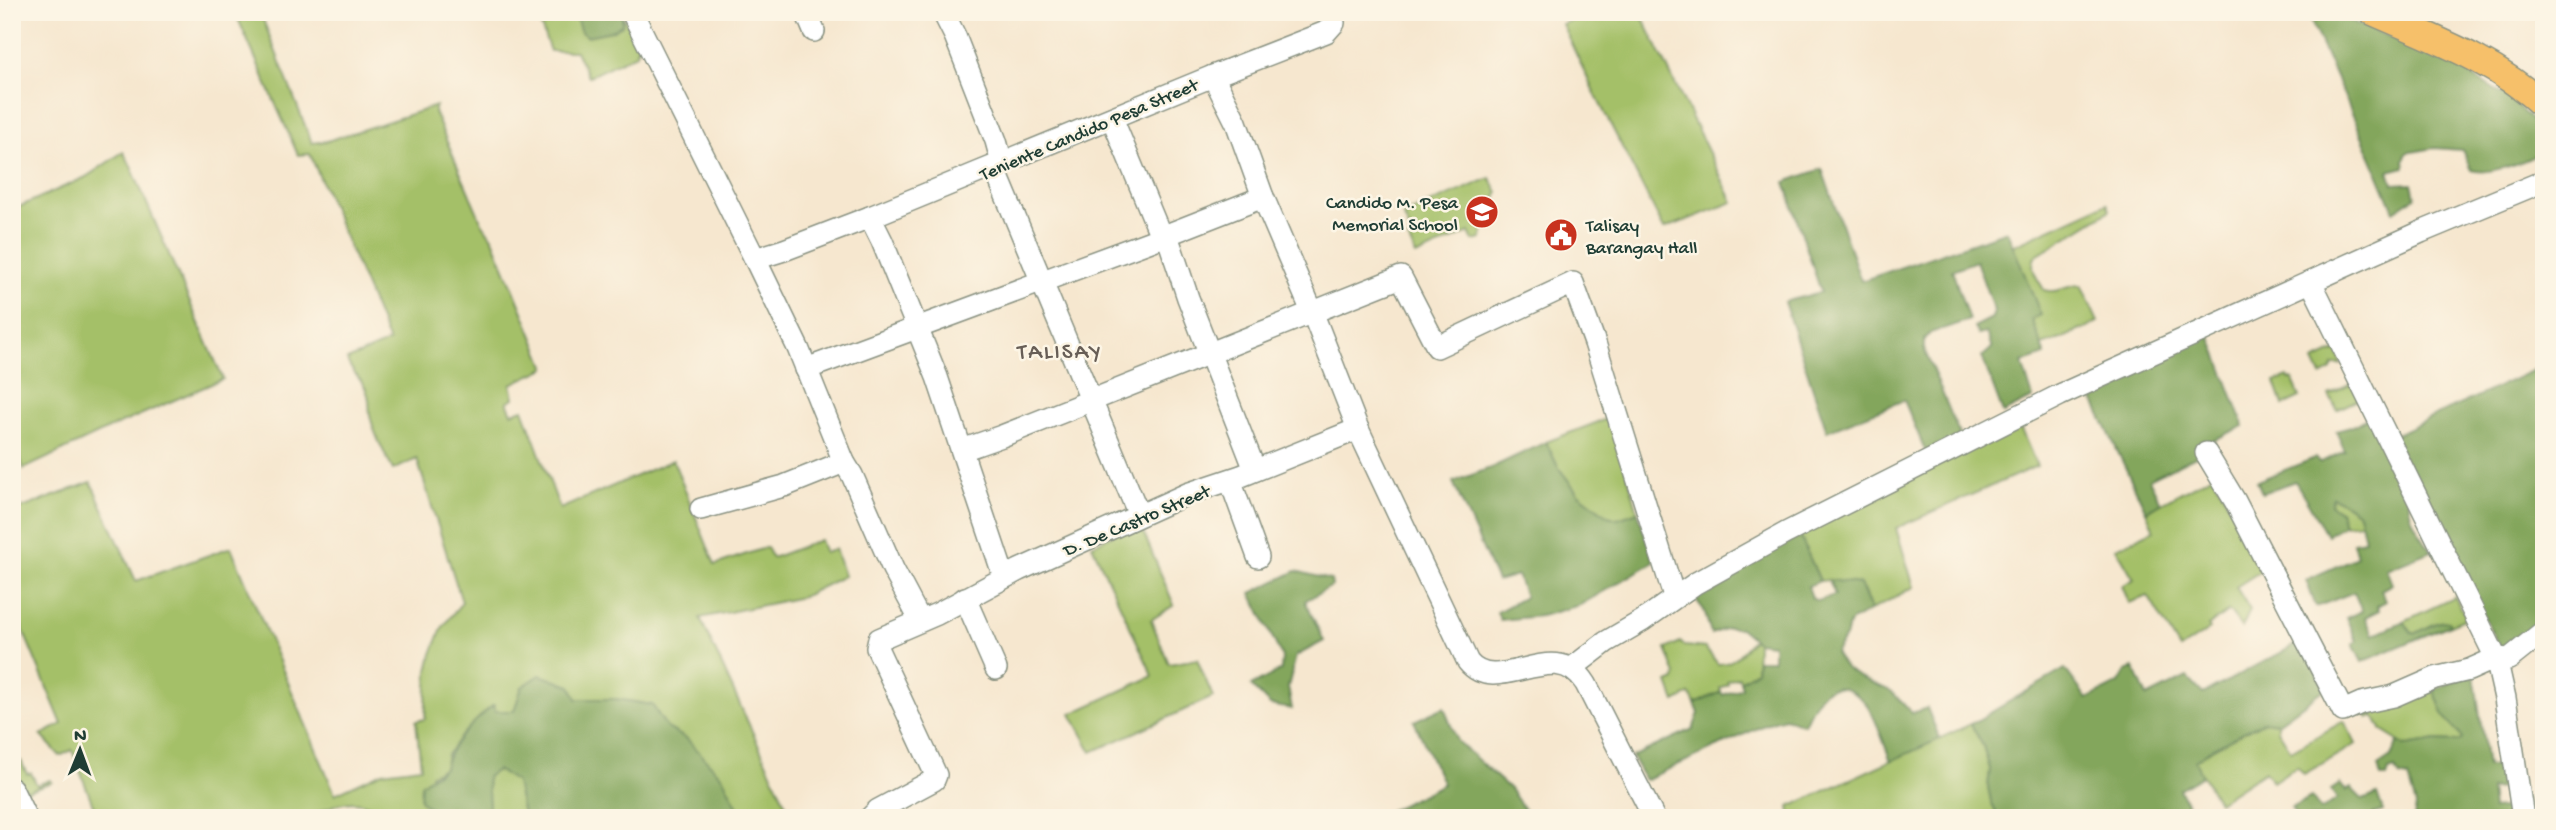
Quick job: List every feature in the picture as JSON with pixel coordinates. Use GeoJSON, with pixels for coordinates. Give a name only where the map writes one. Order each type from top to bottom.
{"type":"FeatureCollection","features":[{"type":"Feature","properties":{"kind":"main road"},"geometry":{"type":"LineString","coordinates":[[2374,12],[2489,66],[2512,79],[2544,106]]}},
{"type":"Feature","properties":{"kind":"street"},"geometry":{"type":"LineString","coordinates":[[943,12],[996,141],[998,165],[1043,282],[1139,515]]}},
{"type":"Feature","properties":{"kind":"street"},"geometry":{"type":"LineString","coordinates":[[1213,76],[1326,32],[1334,23],[1332,12]]}},
{"type":"Feature","properties":{"kind":"street"},"geometry":{"type":"LineString","coordinates":[[638,14],[791,333],[844,462],[920,620]]}},
{"type":"Feature","properties":{"kind":"street","name":"Teniente Candido Pesa Street"},"geometry":{"type":"LineString","coordinates":[[755,259],[870,217],[1213,76],[1236,122],[1262,197],[1358,429],[1472,666],[1478,671],[1491,674],[1547,664],[1572,668]]}},
{"type":"Feature","properties":{"kind":"street"},"geometry":{"type":"LineString","coordinates":[[1112,118],[1158,229],[1170,244],[1209,354],[1255,470]]}},
{"type":"Feature","properties":{"kind":"street"},"geometry":{"type":"LineString","coordinates":[[1654,818],[1587,684],[1572,668],[1674,596],[1786,533],[2051,399],[2544,181]]}},
{"type":"Feature","properties":{"kind":"street"},"geometry":{"type":"LineString","coordinates":[[806,369],[1043,282],[1262,197]]}},
{"type":"Feature","properties":{"kind":"street"},"geometry":{"type":"LineString","coordinates":[[870,217],[937,377],[1004,577]]}},
{"type":"Feature","properties":{"kind":"street"},"geometry":{"type":"LineString","coordinates":[[962,450],[1401,277],[1433,343],[1440,347],[1573,283],[1595,343],[1674,596]]}},
{"type":"Feature","properties":{"kind":"street"},"geometry":{"type":"LineString","coordinates":[[2311,282],[2496,658],[2505,698],[2523,818]]}},
{"type":"Feature","properties":{"kind":"street","name":"D. De Castro Street"},"geometry":{"type":"LineString","coordinates":[[870,818],[878,810],[934,780],[936,775],[877,648],[882,636],[1187,494],[1230,480],[1358,429]]}},
{"type":"Feature","properties":{"kind":"street"},"geometry":{"type":"LineString","coordinates":[[2206,453],[2235,501],[2343,711],[2361,703],[2394,696],[2435,678],[2469,670],[2496,658],[2514,656],[2544,631]]}},
{"type":"Feature","properties":{"kind":"street"},"geometry":{"type":"LineString","coordinates":[[701,509],[784,486],[844,462]]}},
{"type":"Feature","properties":{"kind":"street"},"geometry":{"type":"LineString","coordinates":[[1230,480],[1258,557]]}},
{"type":"Feature","properties":{"kind":"street"},"geometry":{"type":"LineString","coordinates":[[965,598],[996,669]]}},
{"type":"Feature","properties":{"kind":"street"},"geometry":{"type":"LineString","coordinates":[[12,789],[26,818]]}},
{"type":"Feature","properties":{"kind":"green space"},"geometry":{"type":"Polygon","coordinates":[[[235,12],[260,12],[312,143],[327,141],[436,106],[434,112],[482,223],[493,239],[546,368],[511,384],[514,398],[507,402],[512,413],[523,409],[560,509],[673,460],[715,565],[767,547],[772,558],[820,540],[825,553],[835,549],[844,576],[802,597],[700,618],[792,818],[743,818],[723,778],[687,739],[667,728],[652,705],[616,699],[577,699],[522,687],[514,711],[495,711],[494,706],[447,754],[444,768],[431,774],[436,814],[471,818],[385,818],[366,804],[356,802],[337,805],[306,818],[98,818],[72,750],[60,756],[41,735],[62,724],[12,604],[12,512],[91,482],[136,581],[231,547],[335,794],[382,772],[421,767],[416,721],[425,719],[428,671],[432,654],[442,628],[462,602],[417,459],[393,470],[373,426],[365,387],[347,360],[389,342],[310,154],[298,155],[235,12]]]}},
{"type":"Feature","properties":{"kind":"green space"},"geometry":{"type":"Polygon","coordinates":[[[536,12],[574,12],[581,32],[587,36],[611,31],[622,25],[624,17],[638,46],[636,54],[588,77],[576,51],[550,51],[536,12]]]}},
{"type":"Feature","properties":{"kind":"green space"},"geometry":{"type":"Polygon","coordinates":[[[574,12],[622,12],[622,25],[611,31],[587,36],[581,32],[574,12]]]}},
{"type":"Feature","properties":{"kind":"green space"},"geometry":{"type":"Polygon","coordinates":[[[1592,12],[1640,12],[1733,202],[1664,229],[1562,24],[1592,12]]]}},
{"type":"Feature","properties":{"kind":"green space"},"geometry":{"type":"Polygon","coordinates":[[[2307,12],[2329,12],[2454,66],[2517,106],[2537,128],[2544,150],[2528,159],[2488,171],[2471,170],[2462,150],[2434,148],[2407,153],[2405,167],[2389,171],[2393,184],[2412,183],[2415,197],[2394,211],[2307,12]]]}},
{"type":"Feature","properties":{"kind":"green space"},"geometry":{"type":"Polygon","coordinates":[[[123,152],[223,379],[24,469],[12,436],[12,210],[86,177],[123,152]]]}},
{"type":"Feature","properties":{"kind":"green space"},"geometry":{"type":"Polygon","coordinates":[[[1822,169],[1861,281],[2007,231],[2041,315],[2032,319],[2045,355],[2022,363],[2033,398],[2003,413],[1982,357],[1992,348],[1986,333],[1978,335],[1974,327],[1992,318],[1994,311],[1976,261],[1952,270],[1969,320],[1930,333],[1924,339],[1924,349],[1961,438],[1927,455],[1904,400],[1827,431],[1784,302],[1821,292],[1785,182],[1822,169]]]}},
{"type":"Feature","properties":{"kind":"green space"},"geometry":{"type":"Polygon","coordinates":[[[1490,178],[1498,192],[1484,226],[1482,239],[1473,241],[1469,232],[1416,256],[1408,238],[1412,235],[1403,215],[1490,178]]]}},
{"type":"Feature","properties":{"kind":"green space"},"geometry":{"type":"Polygon","coordinates":[[[2107,203],[2110,210],[2035,257],[2033,261],[2037,278],[2044,290],[2053,291],[2081,285],[2098,322],[2041,345],[2031,319],[2040,315],[2012,246],[2107,203]]]}},
{"type":"Feature","properties":{"kind":"green space"},"geometry":{"type":"Polygon","coordinates":[[[2210,335],[2244,426],[2205,444],[2200,454],[2149,479],[2161,503],[2146,511],[2088,389],[2210,335]]]}},
{"type":"Feature","properties":{"kind":"green space"},"geometry":{"type":"Polygon","coordinates":[[[2338,350],[2341,365],[2333,365],[2330,371],[2321,376],[2314,361],[2338,350]]]}},
{"type":"Feature","properties":{"kind":"green space"},"geometry":{"type":"Polygon","coordinates":[[[2540,367],[2544,378],[2544,622],[2502,652],[2392,436],[2540,367]]]}},
{"type":"Feature","properties":{"kind":"green space"},"geometry":{"type":"Polygon","coordinates":[[[2288,377],[2289,380],[2292,379],[2300,397],[2283,405],[2275,382],[2288,377]]]}},
{"type":"Feature","properties":{"kind":"green space"},"geometry":{"type":"Polygon","coordinates":[[[2353,383],[2361,398],[2337,410],[2329,395],[2353,383]]]}},
{"type":"Feature","properties":{"kind":"green space"},"geometry":{"type":"Polygon","coordinates":[[[2370,416],[2409,498],[2412,519],[2431,551],[2386,569],[2392,584],[2381,590],[2386,601],[2377,606],[2379,610],[2365,617],[2373,635],[2404,621],[2415,634],[2443,621],[2450,625],[2362,662],[2353,644],[2357,641],[2346,618],[2362,611],[2354,592],[2316,607],[2306,580],[2357,557],[2353,542],[2365,540],[2359,513],[2332,497],[2331,505],[2340,511],[2344,525],[2327,535],[2295,481],[2262,493],[2257,481],[2315,458],[2319,463],[2345,451],[2336,431],[2351,427],[2370,416]]]}},
{"type":"Feature","properties":{"kind":"green space"},"geometry":{"type":"Polygon","coordinates":[[[1611,417],[1638,512],[1618,519],[1608,516],[1578,493],[1558,467],[1546,442],[1611,417]]]}},
{"type":"Feature","properties":{"kind":"green space"},"geometry":{"type":"Polygon","coordinates":[[[2018,423],[2037,466],[1896,528],[1914,587],[1871,610],[1864,591],[1829,580],[1820,581],[1799,534],[2018,423]]]}},
{"type":"Feature","properties":{"kind":"green space"},"geometry":{"type":"Polygon","coordinates":[[[1546,442],[1558,467],[1578,493],[1608,516],[1618,519],[1638,512],[1654,562],[1580,605],[1541,616],[1500,620],[1497,612],[1525,597],[1517,575],[1497,581],[1453,482],[1546,442]]]}},
{"type":"Feature","properties":{"kind":"green space"},"geometry":{"type":"Polygon","coordinates":[[[2213,475],[2264,569],[2236,587],[2250,610],[2242,628],[2229,611],[2208,626],[2210,629],[2180,649],[2148,596],[2129,603],[2122,586],[2134,579],[2116,548],[2154,530],[2146,511],[2213,475]]]}},
{"type":"Feature","properties":{"kind":"green space"},"geometry":{"type":"Polygon","coordinates":[[[2332,497],[2359,513],[2362,523],[2344,525],[2340,511],[2331,505],[2332,497]]]}},
{"type":"Feature","properties":{"kind":"green space"},"geometry":{"type":"Polygon","coordinates":[[[1139,522],[1174,605],[1151,620],[1169,664],[1197,659],[1213,697],[1092,752],[1071,714],[1153,676],[1092,545],[1139,522]]]}},
{"type":"Feature","properties":{"kind":"green space"},"geometry":{"type":"Polygon","coordinates":[[[1799,534],[1820,581],[1808,586],[1812,598],[1817,601],[1835,595],[1829,580],[1860,584],[1871,610],[1850,622],[1835,653],[1840,661],[1851,673],[1891,692],[1912,713],[1927,708],[1940,739],[1891,761],[1866,703],[1850,691],[1833,688],[1821,695],[1804,724],[1785,718],[1771,722],[1645,780],[1632,757],[1693,729],[1699,713],[1695,704],[1721,692],[1723,695],[1742,688],[1740,681],[1756,671],[1757,660],[1773,660],[1773,644],[1757,642],[1740,628],[1727,628],[1711,634],[1704,610],[1691,593],[1799,534]]]}},
{"type":"Feature","properties":{"kind":"green space"},"geometry":{"type":"Polygon","coordinates":[[[1296,571],[1331,580],[1332,586],[1305,601],[1324,641],[1296,656],[1288,687],[1292,709],[1270,705],[1251,686],[1281,670],[1282,657],[1251,593],[1296,571]]]}},
{"type":"Feature","properties":{"kind":"green space"},"geometry":{"type":"Polygon","coordinates":[[[2455,597],[2467,618],[2450,625],[2448,622],[2434,624],[2415,634],[2404,621],[2455,597]]]}},
{"type":"Feature","properties":{"kind":"green space"},"geometry":{"type":"Polygon","coordinates":[[[1753,639],[1757,642],[1756,671],[1740,681],[1739,677],[1727,681],[1728,684],[1720,688],[1721,692],[1695,704],[1690,694],[1675,702],[1668,683],[1675,680],[1676,675],[1666,649],[1680,642],[1685,646],[1705,648],[1718,664],[1729,662],[1738,656],[1753,639]]]}},
{"type":"Feature","properties":{"kind":"green space"},"geometry":{"type":"Polygon","coordinates":[[[2301,642],[2325,689],[2278,723],[2264,721],[2213,748],[2195,761],[2202,775],[2179,789],[2195,818],[2169,818],[2161,808],[2141,818],[1998,818],[1988,787],[1990,769],[1983,746],[1971,724],[2065,669],[2087,699],[2119,683],[2126,671],[2134,668],[2147,697],[2187,677],[2203,694],[2301,642]]]}},
{"type":"Feature","properties":{"kind":"green space"},"geometry":{"type":"Polygon","coordinates":[[[2474,673],[2487,767],[2511,765],[2514,787],[2490,789],[2492,809],[2517,807],[2519,818],[2414,818],[2416,806],[2408,778],[2400,776],[2395,769],[2389,771],[2387,777],[2381,777],[2378,766],[2391,757],[2398,742],[2406,746],[2436,741],[2459,742],[2461,736],[2445,717],[2433,690],[2474,673]]]}},
{"type":"Feature","properties":{"kind":"green space"},"geometry":{"type":"Polygon","coordinates":[[[540,675],[571,686],[577,699],[616,699],[652,705],[667,728],[687,739],[723,778],[743,818],[524,818],[516,782],[497,770],[487,777],[489,807],[481,818],[436,814],[420,800],[421,784],[444,768],[457,741],[493,705],[495,711],[514,711],[522,687],[540,675]]]}},
{"type":"Feature","properties":{"kind":"green space"},"geometry":{"type":"Polygon","coordinates":[[[2433,690],[2445,717],[2461,736],[2459,742],[2436,741],[2406,746],[2382,731],[2374,715],[2368,718],[2364,713],[2359,714],[2433,690]]]}},
{"type":"Feature","properties":{"kind":"green space"},"geometry":{"type":"Polygon","coordinates":[[[1444,707],[1457,741],[1510,789],[1530,818],[1375,818],[1443,784],[1414,721],[1444,707]]]}},
{"type":"Feature","properties":{"kind":"green space"},"geometry":{"type":"Polygon","coordinates":[[[2264,721],[2278,723],[2278,730],[2291,751],[2344,721],[2356,744],[2304,774],[2297,766],[2273,782],[2265,771],[2218,802],[2194,761],[2264,721]]]}},
{"type":"Feature","properties":{"kind":"green space"},"geometry":{"type":"Polygon","coordinates":[[[1971,724],[1983,746],[1990,769],[1988,787],[1998,818],[1791,818],[1789,807],[1971,724]]]}},
{"type":"Feature","properties":{"kind":"green space"},"geometry":{"type":"Polygon","coordinates":[[[21,761],[27,774],[31,773],[37,785],[50,780],[52,782],[26,791],[12,767],[12,764],[21,761]]]}},
{"type":"Feature","properties":{"kind":"green space"},"geometry":{"type":"Polygon","coordinates":[[[497,770],[516,782],[524,818],[481,818],[489,807],[487,777],[497,770]]]}},
{"type":"Feature","properties":{"kind":"green space"},"geometry":{"type":"Polygon","coordinates":[[[2340,784],[2346,791],[2351,788],[2363,800],[2377,794],[2383,811],[2373,814],[2374,818],[2294,818],[2296,815],[2291,808],[2311,797],[2321,810],[2337,799],[2331,790],[2340,784]]]}},
{"type":"Feature","properties":{"kind":"place","name":"Candido M. Pesa Memorial School"},"geometry":{"type":"Point","coordinates":[1482,212]}},
{"type":"Feature","properties":{"kind":"place","name":"Talisay Barangay Hall"},"geometry":{"type":"Point","coordinates":[1561,235]}},
{"type":"Feature","properties":{"kind":"district","name":"TALISAY"},"geometry":{"type":"Point","coordinates":[1060,350]}}]}
